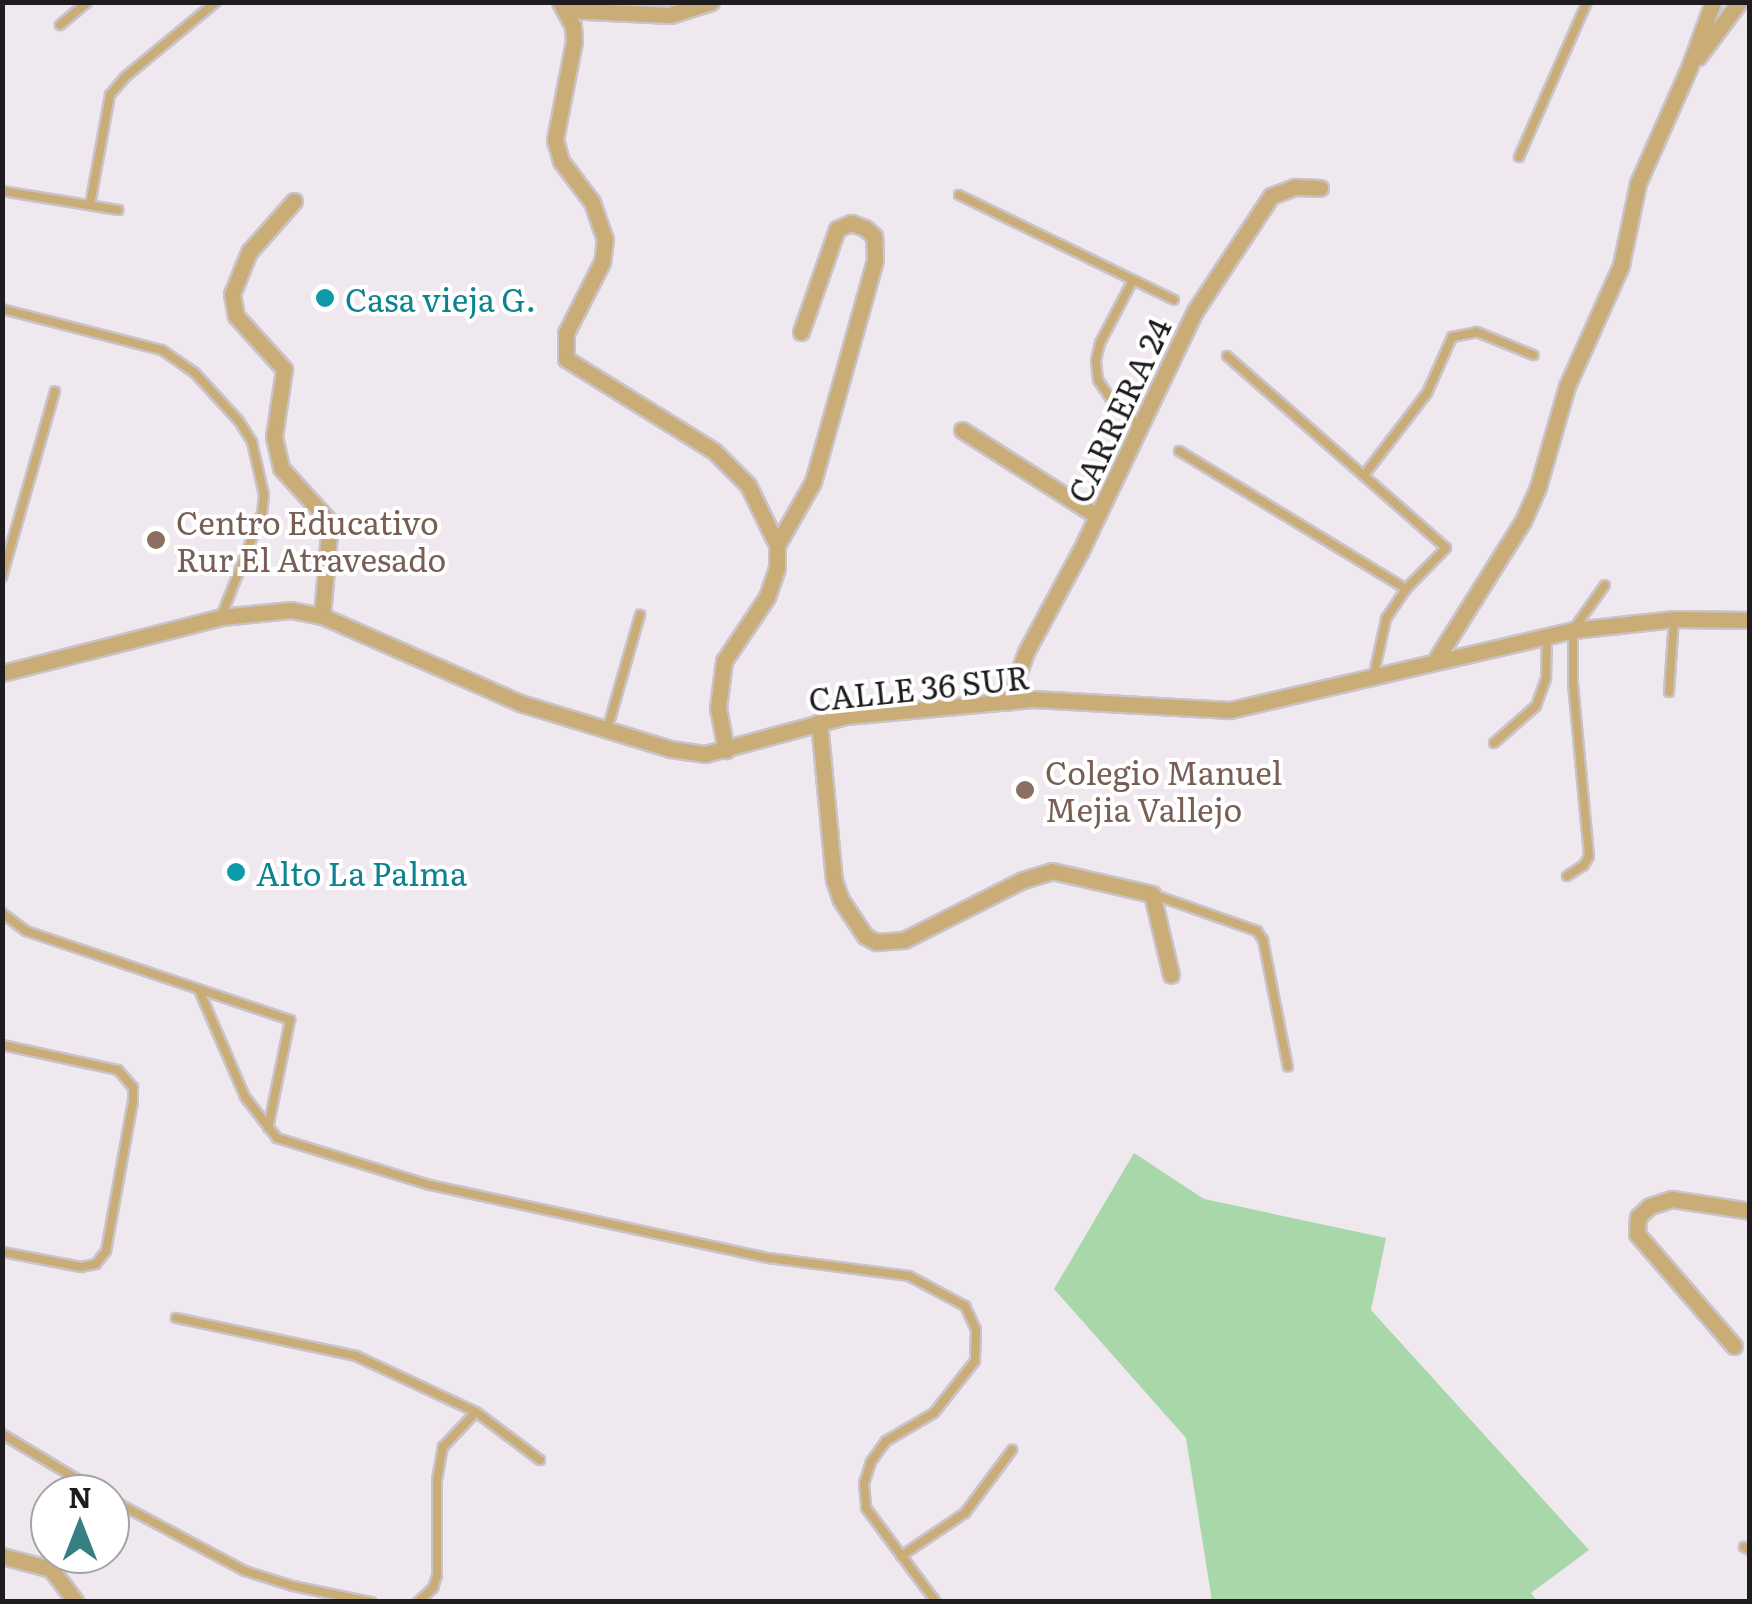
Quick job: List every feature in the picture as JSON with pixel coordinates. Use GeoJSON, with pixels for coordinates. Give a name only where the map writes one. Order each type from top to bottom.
{"type":"FeatureCollection","features":[{"type":"Feature","properties":{"kind":"street"},"geometry":{"type":"LineString","coordinates":[[711,2],[688,12],[651,16],[563,6],[574,41],[556,140],[561,162],[592,202],[605,239],[602,262],[566,333],[566,359],[722,458],[748,484],[777,544],[777,568],[767,597],[734,642],[718,682],[726,750]]}},
{"type":"Feature","properties":{"kind":"street"},"geometry":{"type":"LineString","coordinates":[[1438,658],[1523,521],[1538,487],[1567,386],[1621,265],[1638,183],[1690,68],[1712,2]]}},
{"type":"Feature","properties":{"kind":"street"},"geometry":{"type":"LineString","coordinates":[[1690,68],[1738,2]]}},
{"type":"Feature","properties":{"kind":"street","name":"CARRERA 24"},"geometry":{"type":"LineString","coordinates":[[1008,702],[1026,652],[1098,516],[1195,312],[1271,196],[1295,186],[1320,188]]}},
{"type":"Feature","properties":{"kind":"street"},"geometry":{"type":"LineString","coordinates":[[294,201],[249,252],[232,294],[236,316],[284,369],[274,437],[281,468],[330,522],[322,616]]}},
{"type":"Feature","properties":{"kind":"street"},"geometry":{"type":"LineString","coordinates":[[777,544],[814,482],[875,260],[874,236],[865,228],[843,224],[838,229],[800,332]]}},
{"type":"Feature","properties":{"kind":"street"},"geometry":{"type":"LineString","coordinates":[[962,430],[1098,516]]}},
{"type":"Feature","properties":{"kind":"street","name":"CALLE 36 SUR"},"geometry":{"type":"LineString","coordinates":[[2,673],[221,617],[272,609],[322,616],[466,682],[689,753],[726,750],[846,716],[1008,702],[1068,700],[1192,711],[1230,710],[1547,634],[1674,618],[1750,620]]}},
{"type":"Feature","properties":{"kind":"street"},"geometry":{"type":"LineString","coordinates":[[819,722],[834,880],[858,928],[876,942],[904,940],[1023,880],[1052,872],[1152,894],[1171,975]]}},
{"type":"Feature","properties":{"kind":"street"},"geometry":{"type":"LineString","coordinates":[[1734,1346],[1637,1234],[1638,1218],[1650,1206],[1672,1199],[1750,1212]]}},
{"type":"Feature","properties":{"kind":"street"},"geometry":{"type":"LineString","coordinates":[[2,1556],[52,1570],[76,1602]]}},
{"type":"Feature","properties":{"kind":"lane"},"geometry":{"type":"LineString","coordinates":[[60,25],[87,2]]}},
{"type":"Feature","properties":{"kind":"lane"},"geometry":{"type":"LineString","coordinates":[[90,206],[110,95],[125,77],[216,2]]}},
{"type":"Feature","properties":{"kind":"lane"},"geometry":{"type":"LineString","coordinates":[[1519,156],[1587,2]]}},
{"type":"Feature","properties":{"kind":"lane"},"geometry":{"type":"LineString","coordinates":[[2,191],[118,210]]}},
{"type":"Feature","properties":{"kind":"lane"},"geometry":{"type":"LineString","coordinates":[[959,195],[1174,300]]}},
{"type":"Feature","properties":{"kind":"lane"},"geometry":{"type":"LineString","coordinates":[[1133,280],[1100,343],[1096,361],[1098,380],[1114,404],[1142,427]]}},
{"type":"Feature","properties":{"kind":"lane"},"geometry":{"type":"LineString","coordinates":[[2,310],[162,350],[196,374],[239,421],[252,442],[264,495],[262,513],[221,617]]}},
{"type":"Feature","properties":{"kind":"lane"},"geometry":{"type":"LineString","coordinates":[[1365,474],[1421,403],[1452,337],[1477,332],[1533,354]]}},
{"type":"Feature","properties":{"kind":"lane"},"geometry":{"type":"LineString","coordinates":[[1227,356],[1446,548],[1406,588],[1386,619],[1374,674]]}},
{"type":"Feature","properties":{"kind":"lane"},"geometry":{"type":"LineString","coordinates":[[2,576],[55,391]]}},
{"type":"Feature","properties":{"kind":"lane"},"geometry":{"type":"LineString","coordinates":[[1180,451],[1406,588]]}},
{"type":"Feature","properties":{"kind":"lane"},"geometry":{"type":"LineString","coordinates":[[1567,876],[1584,865],[1588,856],[1573,684],[1574,630],[1605,585]]}},
{"type":"Feature","properties":{"kind":"lane"},"geometry":{"type":"LineString","coordinates":[[607,730],[640,615]]}},
{"type":"Feature","properties":{"kind":"lane"},"geometry":{"type":"LineString","coordinates":[[1669,692],[1674,618]]}},
{"type":"Feature","properties":{"kind":"lane"},"geometry":{"type":"LineString","coordinates":[[1494,744],[1536,706],[1546,678],[1547,634]]}},
{"type":"Feature","properties":{"kind":"lane"},"geometry":{"type":"LineString","coordinates":[[1152,894],[1257,931],[1263,940],[1288,1067]]}},
{"type":"Feature","properties":{"kind":"lane"},"geometry":{"type":"LineString","coordinates":[[2,913],[26,931],[290,1020],[268,1128]]}},
{"type":"Feature","properties":{"kind":"lane"},"geometry":{"type":"LineString","coordinates":[[199,990],[245,1097],[278,1138],[430,1185],[770,1258],[908,1276],[965,1306],[976,1330],[975,1361],[934,1413],[886,1441],[870,1462],[864,1482],[866,1508],[936,1602]]}},
{"type":"Feature","properties":{"kind":"lane"},"geometry":{"type":"LineString","coordinates":[[2,1045],[118,1070],[133,1087],[134,1102],[106,1251],[96,1264],[81,1268],[2,1252]]}},
{"type":"Feature","properties":{"kind":"lane"},"geometry":{"type":"LineString","coordinates":[[176,1318],[356,1356],[476,1412],[540,1460]]}},
{"type":"Feature","properties":{"kind":"lane"},"geometry":{"type":"LineString","coordinates":[[418,1602],[433,1588],[437,1576],[436,1480],[442,1447],[476,1412]]}},
{"type":"Feature","properties":{"kind":"lane"},"geometry":{"type":"LineString","coordinates":[[2,1434],[69,1474]]}},
{"type":"Feature","properties":{"kind":"lane"},"geometry":{"type":"LineString","coordinates":[[900,1556],[966,1513],[1012,1450]]}},
{"type":"Feature","properties":{"kind":"lane"},"geometry":{"type":"LineString","coordinates":[[130,1510],[245,1571],[292,1586],[371,1602]]}},
{"type":"Feature","properties":{"kind":"green space"},"geometry":{"type":"Polygon","coordinates":[[[1134,1153],[1204,1199],[1386,1238],[1371,1310],[1589,1550],[1531,1593],[1537,1601],[1212,1601],[1186,1438],[1054,1289],[1134,1153]]]}},
{"type":"Feature","properties":{"kind":"place","name":"Casa vieja G."},"geometry":{"type":"Point","coordinates":[325,298]}},
{"type":"Feature","properties":{"kind":"place","name":"Centro Educativo Rur El Atravesado"},"geometry":{"type":"Point","coordinates":[156,540]}},
{"type":"Feature","properties":{"kind":"place","name":"Colegio Manuel Mejia Vallejo"},"geometry":{"type":"Point","coordinates":[1025,790]}},
{"type":"Feature","properties":{"kind":"place","name":"Alto La Palma"},"geometry":{"type":"Point","coordinates":[236,872]}}]}
